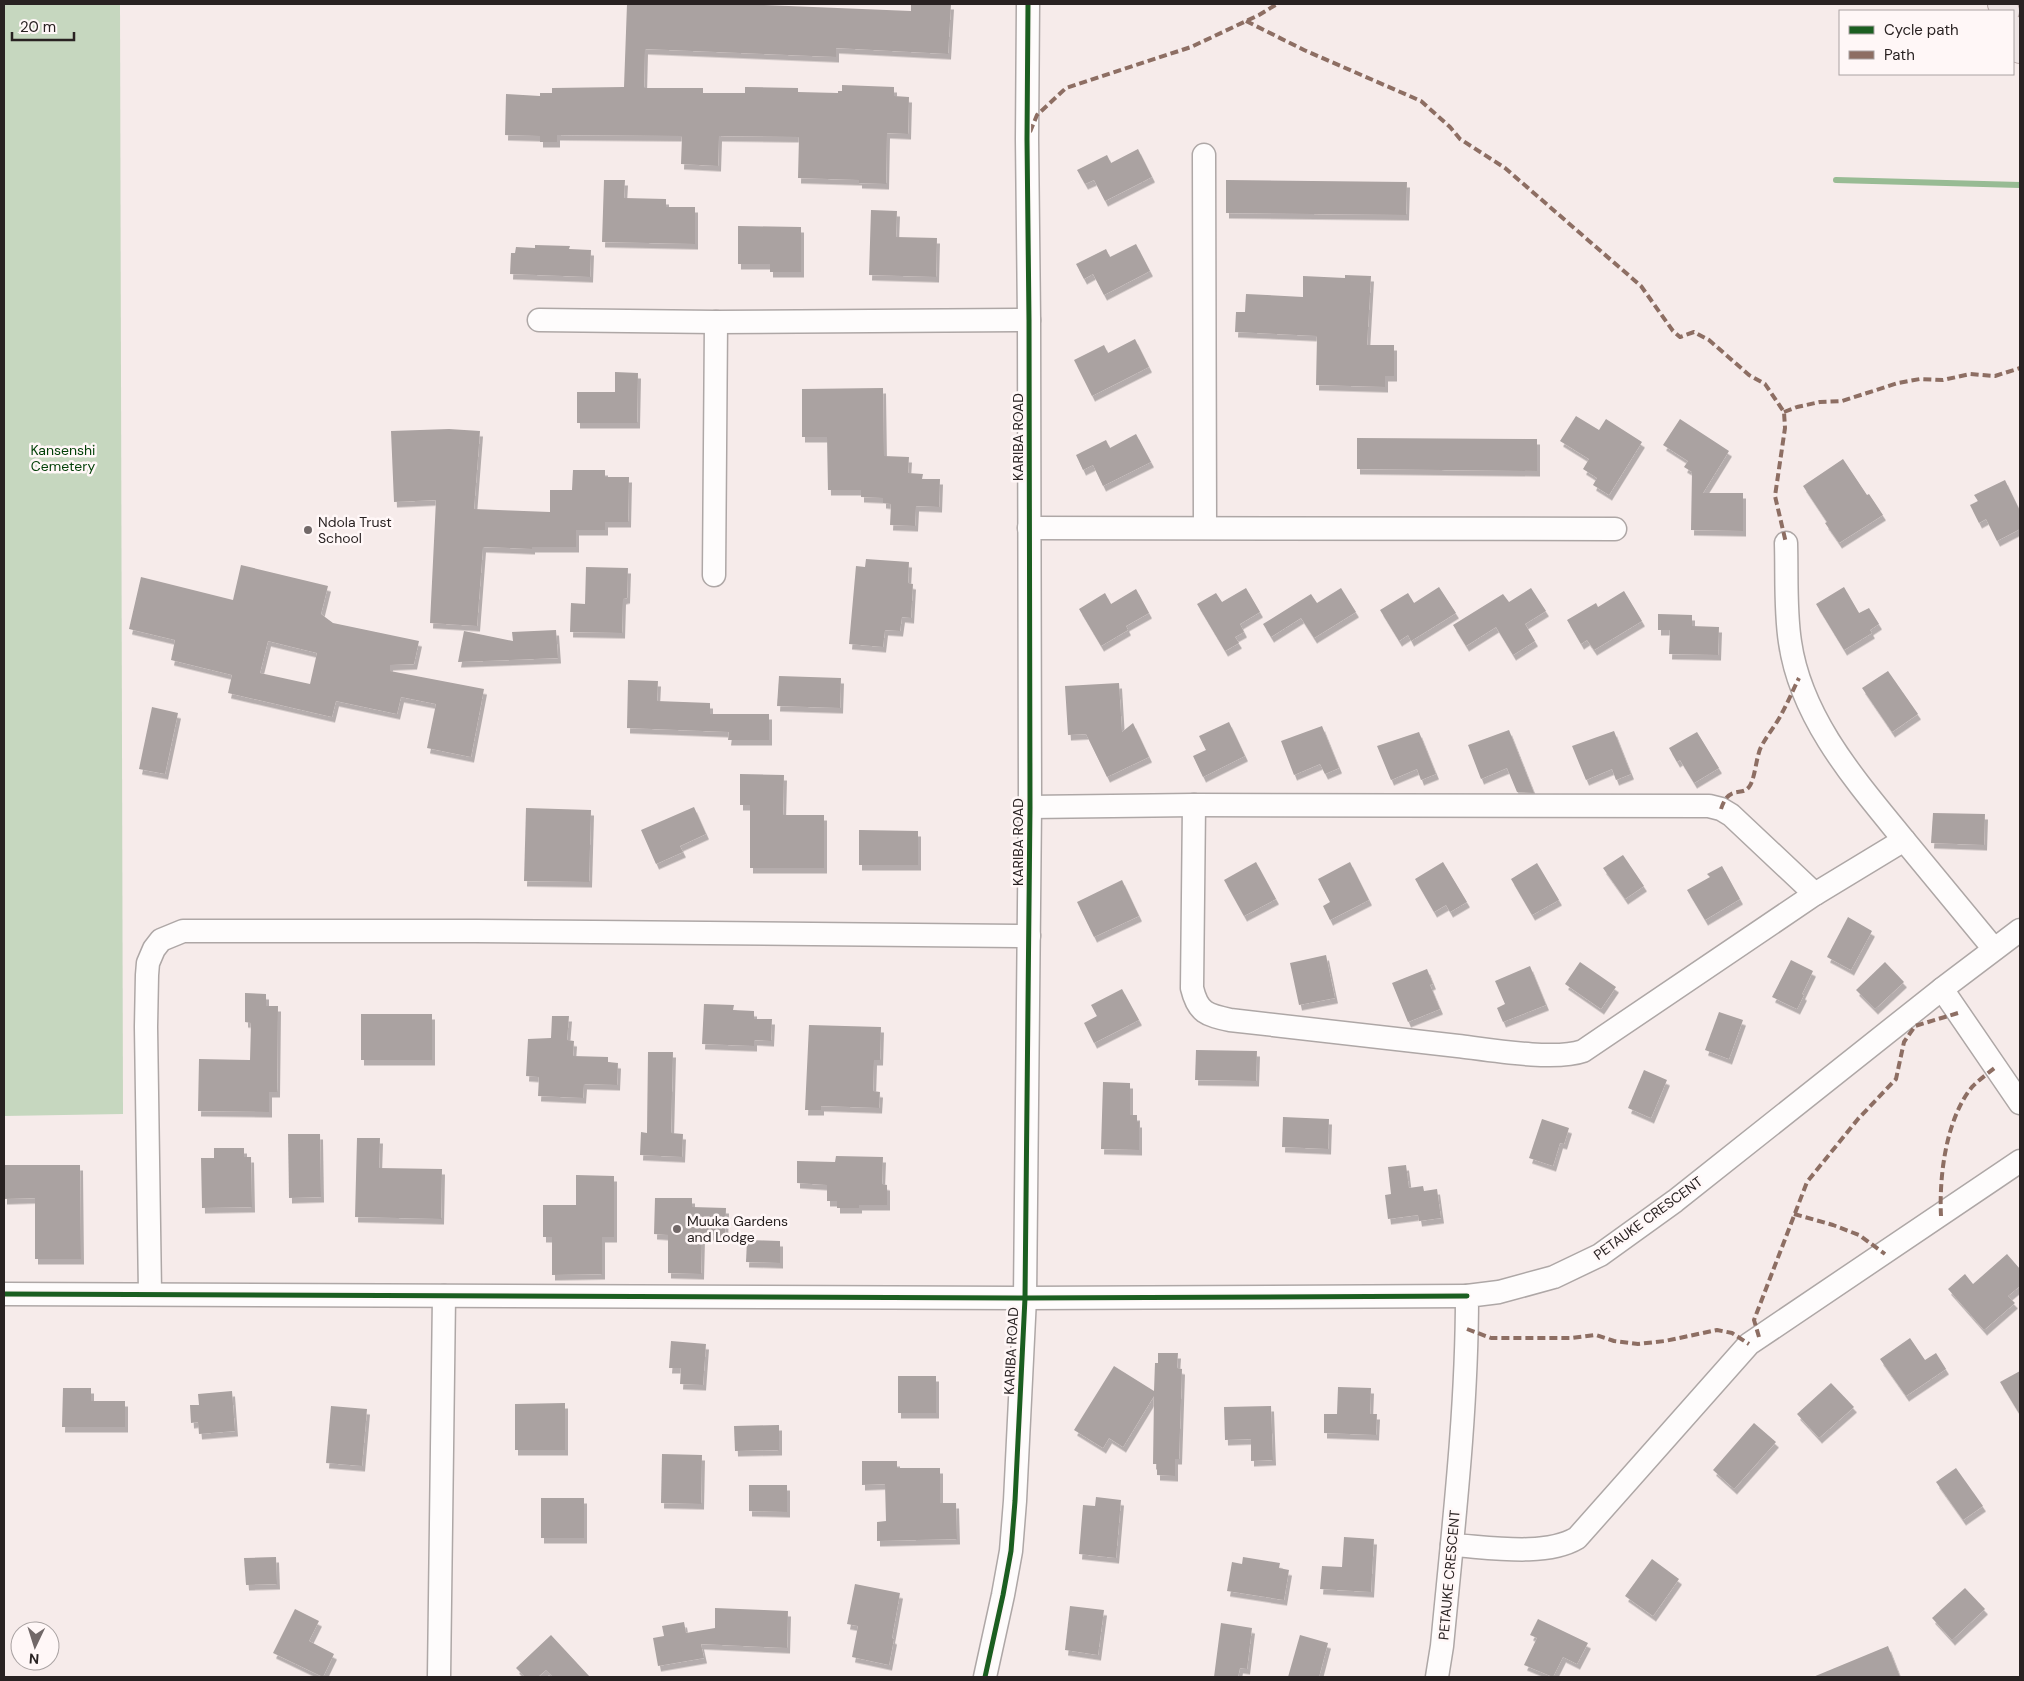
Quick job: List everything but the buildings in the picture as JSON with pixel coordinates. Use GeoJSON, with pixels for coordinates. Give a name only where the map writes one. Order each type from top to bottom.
{"type":"FeatureCollection","features":[{"type":"Feature","properties":{"kind":"main road"},"geometry":{"type":"LineString","coordinates":[[2014,33],[2020,49]]}},
{"type":"Feature","properties":{"kind":"street","name":"KARIBA ROAD"},"geometry":{"type":"LineString","coordinates":[[985,1677],[1011,1551],[1016,1501],[1025,1298],[1030,807],[1028,4]]}},
{"type":"Feature","properties":{"kind":"street"},"geometry":{"type":"LineString","coordinates":[[1204,155],[1205,527]]}},
{"type":"Feature","properties":{"kind":"street"},"geometry":{"type":"LineString","coordinates":[[539,320],[716,322],[1030,320]]}},
{"type":"Feature","properties":{"kind":"street"},"geometry":{"type":"LineString","coordinates":[[714,574],[716,322]]}},
{"type":"Feature","properties":{"kind":"street"},"geometry":{"type":"LineString","coordinates":[[1029,528],[1615,529]]}},
{"type":"Feature","properties":{"kind":"street"},"geometry":{"type":"LineString","coordinates":[[1786,543],[1790,640],[1794,662],[1806,701],[1835,751],[1869,798],[1994,949]]}},
{"type":"Feature","properties":{"kind":"street"},"geometry":{"type":"LineString","coordinates":[[1030,807],[1194,805],[1709,806],[1721,809],[1731,815],[1815,894]]}},
{"type":"Feature","properties":{"kind":"street"},"geometry":{"type":"LineString","coordinates":[[1194,805],[1192,988],[1196,1002],[1204,1012],[1230,1020],[1492,1050],[1561,1055],[1583,1051],[1815,894],[1904,840]]}},
{"type":"Feature","properties":{"kind":"street","name":"PETAUKE CRESCENT"},"geometry":{"type":"LineString","coordinates":[[1436,1677],[1442,1646],[1461,1435],[1467,1296],[1498,1292],[1554,1277],[1600,1255],[1675,1201],[1942,989],[2020,930]]}},
{"type":"Feature","properties":{"kind":"street"},"geometry":{"type":"LineString","coordinates":[[150,1293],[147,975],[148,963],[154,949],[161,940],[172,934],[183,931],[475,931],[1029,936]]}},
{"type":"Feature","properties":{"kind":"street"},"geometry":{"type":"LineString","coordinates":[[1942,989],[2020,1103]]}},
{"type":"Feature","properties":{"kind":"street"},"geometry":{"type":"LineString","coordinates":[[1452,1545],[1537,1549],[1560,1546],[1577,1538],[1587,1529],[1749,1344],[2020,1162]]}},
{"type":"Feature","properties":{"kind":"street"},"geometry":{"type":"LineString","coordinates":[[4,1294],[150,1293],[1025,1298],[1467,1296]]}},
{"type":"Feature","properties":{"kind":"street"},"geometry":{"type":"LineString","coordinates":[[439,1677],[444,1296]]}},
{"type":"Feature","properties":{"kind":"green space","name":"Kansenshi Cemetery"},"geometry":{"type":"Polygon","coordinates":[[[4,4],[120,4],[123,1114],[4,1116],[4,4]]]}},
{"type":"Feature","properties":{"kind":"waterway"},"geometry":{"type":"LineString","coordinates":[[1836,180],[2020,185]]}},
{"type":"Feature","properties":{"kind":"marked path"},"geometry":{"type":"LineString","coordinates":[[1030,132],[1037,115],[1066,88],[1191,47],[1259,15],[1277,4]]}},
{"type":"Feature","properties":{"kind":"marked path"},"geometry":{"type":"LineString","coordinates":[[1246,21],[1304,50],[1421,101],[1450,127],[1460,139],[1505,168],[1641,286],[1673,331],[1680,337],[1694,332],[1709,340],[1749,375],[1765,384],[1784,412],[1785,428],[1775,496],[1786,543]]}},
{"type":"Feature","properties":{"kind":"marked path"},"geometry":{"type":"LineString","coordinates":[[1784,412],[1820,402],[1842,401],[1898,383],[1920,379],[1943,380],[1970,374],[1995,376],[2020,368]]}},
{"type":"Feature","properties":{"kind":"marked path"},"geometry":{"type":"LineString","coordinates":[[1721,809],[1728,796],[1735,792],[1746,790],[1751,784],[1761,747],[1780,717],[1799,678]]}},
{"type":"Feature","properties":{"kind":"marked path"},"geometry":{"type":"LineString","coordinates":[[1759,1337],[1754,1320],[1807,1182],[1858,1119],[1896,1079],[1904,1042],[1915,1026],[1958,1013]]}},
{"type":"Feature","properties":{"kind":"marked path"},"geometry":{"type":"LineString","coordinates":[[1941,1216],[1941,1183],[1950,1131],[1963,1100],[1972,1087],[1996,1067]]}},
{"type":"Feature","properties":{"kind":"marked path"},"geometry":{"type":"LineString","coordinates":[[1794,1214],[1833,1225],[1859,1235],[1885,1254]]}},
{"type":"Feature","properties":{"kind":"marked path"},"geometry":{"type":"LineString","coordinates":[[1467,1329],[1491,1338],[1572,1338],[1596,1335],[1614,1341],[1638,1344],[1665,1341],[1717,1330],[1732,1333],[1749,1344]]}},
{"type":"Feature","properties":{"kind":"cycle path"},"geometry":{"type":"LineString","coordinates":[[985,1677],[1011,1551],[1025,1298],[1030,807],[1028,4]]}},
{"type":"Feature","properties":{"kind":"cycle path"},"geometry":{"type":"LineString","coordinates":[[4,1294],[1025,1298],[1467,1296]]}},
{"type":"Feature","properties":{"kind":"place","name":"Ndola Trust School"},"geometry":{"type":"Point","coordinates":[308,530]}},
{"type":"Feature","properties":{"kind":"place","name":"Muuka Gardens and Lodge"},"geometry":{"type":"Point","coordinates":[677,1229]}}]}
